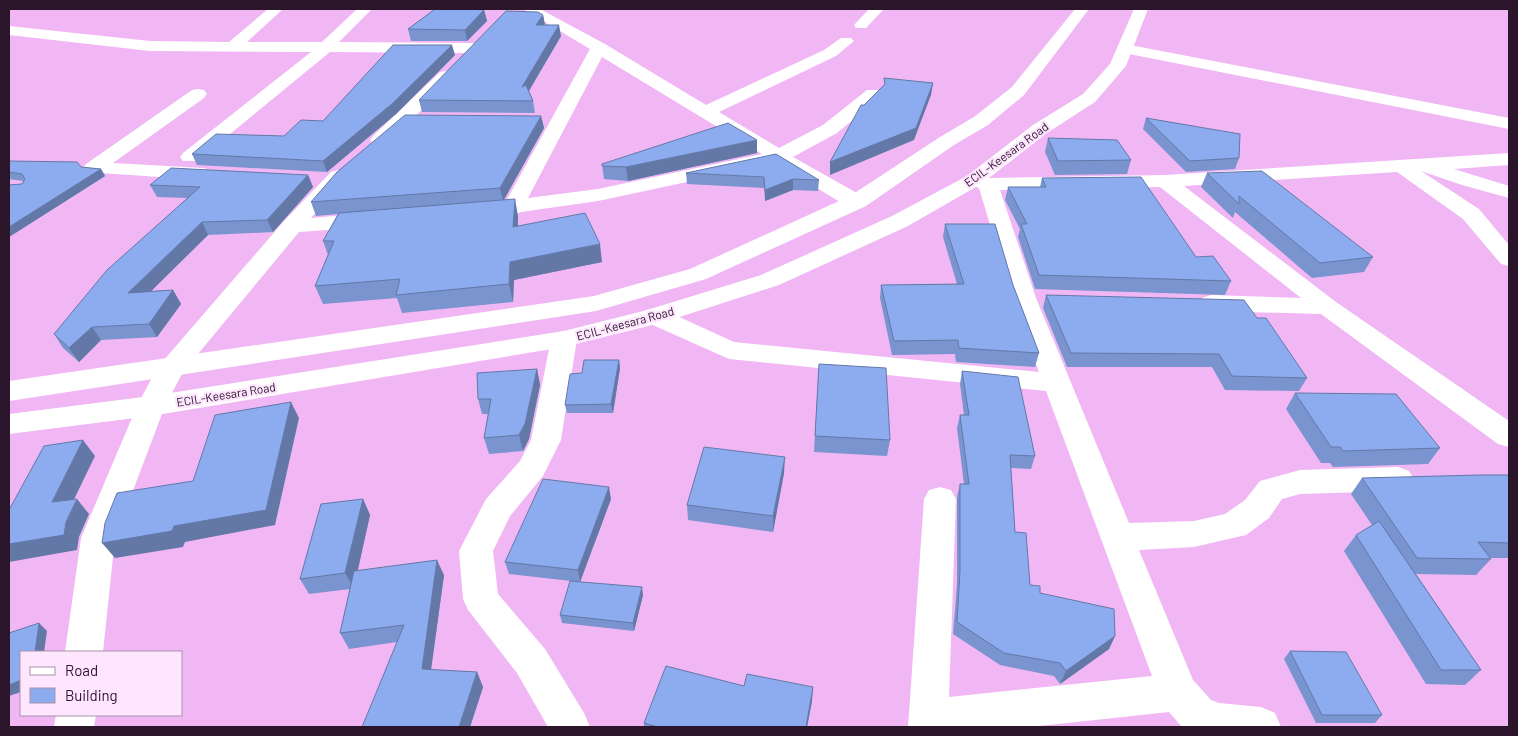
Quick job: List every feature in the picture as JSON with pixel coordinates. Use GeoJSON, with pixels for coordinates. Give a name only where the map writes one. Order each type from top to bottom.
{"type":"FeatureCollection","features":[{"type":"Feature","properties":{"kind":"street"},"geometry":{"type":"LineString","coordinates":[[231,48],[276,9]]}},
{"type":"Feature","properties":{"kind":"street"},"geometry":{"type":"LineString","coordinates":[[172,173],[325,48],[365,9]]}},
{"type":"Feature","properties":{"kind":"street"},"geometry":{"type":"LineString","coordinates":[[530,9],[599,47],[778,157],[856,202]]}},
{"type":"Feature","properties":{"kind":"street"},"geometry":{"type":"LineString","coordinates":[[861,25],[877,9]]}},
{"type":"Feature","properties":{"kind":"street"},"geometry":{"type":"LineString","coordinates":[[9,390],[171,368],[596,303],[698,274],[856,202],[946,140],[982,121],[1018,91],[1082,9]]}},
{"type":"Feature","properties":{"kind":"street","name":"ECIL-Keesara Road"},"geometry":{"type":"LineString","coordinates":[[9,424],[151,406],[564,339],[655,316],[770,280],[981,182],[1040,129],[1089,98],[1118,66],[1141,9]]}},
{"type":"Feature","properties":{"kind":"street"},"geometry":{"type":"LineString","coordinates":[[9,31],[150,46],[231,48],[325,48],[480,40],[413,119],[324,180],[292,226],[171,368],[151,406],[98,538],[84,651]]}},
{"type":"Feature","properties":{"kind":"street"},"geometry":{"type":"LineString","coordinates":[[705,112],[830,53],[846,41]]}},
{"type":"Feature","properties":{"kind":"street"},"geometry":{"type":"LineString","coordinates":[[512,209],[599,47]]}},
{"type":"Feature","properties":{"kind":"street"},"geometry":{"type":"LineString","coordinates":[[1125,49],[1509,124]]}},
{"type":"Feature","properties":{"kind":"street"},"geometry":{"type":"LineString","coordinates":[[198,94],[94,168],[219,175]]}},
{"type":"Feature","properties":{"kind":"street"},"geometry":{"type":"LineString","coordinates":[[464,212],[512,209],[598,195],[778,157],[830,129],[873,94]]}},
{"type":"Feature","properties":{"kind":"street"},"geometry":{"type":"LineString","coordinates":[[541,120],[561,120]]}},
{"type":"Feature","properties":{"kind":"street"},"geometry":{"type":"LineString","coordinates":[[1261,727],[1219,723],[1197,714],[1178,692],[1057,383],[1039,299],[981,182],[1164,181],[1509,159]]}},
{"type":"Feature","properties":{"kind":"street"},"geometry":{"type":"LineString","coordinates":[[1425,165],[1469,181],[1509,192]]}},
{"type":"Feature","properties":{"kind":"street"},"geometry":{"type":"LineString","coordinates":[[1401,166],[1471,214],[1509,259]]}},
{"type":"Feature","properties":{"kind":"street"},"geometry":{"type":"LineString","coordinates":[[1164,181],[1327,307],[1509,436]]}},
{"type":"Feature","properties":{"kind":"street"},"geometry":{"type":"LineString","coordinates":[[292,226],[388,218]]}},
{"type":"Feature","properties":{"kind":"street"},"geometry":{"type":"LineString","coordinates":[[1190,303],[1327,307]]}},
{"type":"Feature","properties":{"kind":"street"},"geometry":{"type":"LineString","coordinates":[[655,316],[729,350],[1057,383]]}},
{"type":"Feature","properties":{"kind":"street"},"geometry":{"type":"LineString","coordinates":[[564,339],[546,440],[532,468],[498,508],[476,551],[481,598],[531,661],[570,727]]}},
{"type":"Feature","properties":{"kind":"street"},"geometry":{"type":"LineString","coordinates":[[1116,537],[1194,534],[1234,526],[1257,509],[1271,490],[1300,482],[1430,478]]}},
{"type":"Feature","properties":{"kind":"street"},"geometry":{"type":"LineString","coordinates":[[940,499],[929,723],[1178,692]]}},
{"type":"Feature","properties":{"kind":"building"},"geometry":{"type":"Polygon","coordinates":[[[435,9],[484,10],[465,30],[408,29],[435,9]]]}},
{"type":"Feature","properties":{"kind":"building"},"geometry":{"type":"Polygon","coordinates":[[[506,11],[538,12],[543,15],[536,25],[559,25],[522,87],[526,85],[533,101],[419,100],[506,11]]]}},
{"type":"Feature","properties":{"kind":"building"},"geometry":{"type":"Polygon","coordinates":[[[393,45],[452,45],[393,103],[323,161],[192,154],[216,134],[284,136],[301,120],[323,121],[393,45]]]}},
{"type":"Feature","properties":{"kind":"building"},"geometry":{"type":"Polygon","coordinates":[[[884,78],[933,83],[916,128],[830,162],[861,105],[864,105],[885,84],[884,78]]]}},
{"type":"Feature","properties":{"kind":"building"},"geometry":{"type":"Polygon","coordinates":[[[405,115],[541,116],[500,188],[311,202],[337,172],[405,115]]]}},
{"type":"Feature","properties":{"kind":"building"},"geometry":{"type":"Polygon","coordinates":[[[1146,118],[1240,134],[1239,158],[1190,161],[1146,118]]]}},
{"type":"Feature","properties":{"kind":"building"},"geometry":{"type":"Polygon","coordinates":[[[728,123],[757,140],[626,167],[602,166],[602,164],[728,123]]]}},
{"type":"Feature","properties":{"kind":"building"},"geometry":{"type":"Polygon","coordinates":[[[1048,138],[1117,140],[1131,160],[1058,161],[1048,138]]]}},
{"type":"Feature","properties":{"kind":"building"},"geometry":{"type":"Polygon","coordinates":[[[776,154],[819,180],[793,179],[765,190],[764,177],[686,173],[776,154]]]}},
{"type":"Feature","properties":{"kind":"building"},"geometry":{"type":"Polygon","coordinates":[[[9,161],[77,162],[81,167],[101,169],[9,227],[9,185],[22,184],[25,179],[22,174],[9,172],[9,161]]]}},
{"type":"Feature","properties":{"kind":"building"},"geometry":{"type":"Polygon","coordinates":[[[171,168],[308,175],[267,220],[202,222],[128,293],[173,290],[149,324],[92,327],[69,348],[54,334],[107,270],[200,187],[150,185],[171,168]]]}},
{"type":"Feature","properties":{"kind":"building"},"geometry":{"type":"Polygon","coordinates":[[[1262,171],[1373,257],[1320,263],[1239,196],[1239,204],[1207,173],[1262,171]]]}},
{"type":"Feature","properties":{"kind":"building"},"geometry":{"type":"Polygon","coordinates":[[[1141,177],[1196,257],[1213,256],[1231,281],[1039,275],[1021,224],[1027,224],[1008,187],[1046,187],[1042,178],[1141,177]]]}},
{"type":"Feature","properties":{"kind":"building"},"geometry":{"type":"Polygon","coordinates":[[[515,199],[513,227],[585,213],[600,244],[510,262],[509,284],[396,295],[400,279],[315,286],[334,241],[323,241],[339,213],[515,199]]]}},
{"type":"Feature","properties":{"kind":"building"},"geometry":{"type":"Polygon","coordinates":[[[945,224],[995,224],[1013,285],[1039,353],[959,348],[958,340],[894,341],[881,285],[964,284],[945,224]]]}},
{"type":"Feature","properties":{"kind":"building"},"geometry":{"type":"Polygon","coordinates":[[[1046,295],[1244,300],[1257,318],[1266,318],[1307,378],[1232,376],[1219,354],[1071,353],[1046,295]]]}},
{"type":"Feature","properties":{"kind":"building"},"geometry":{"type":"Polygon","coordinates":[[[584,360],[619,360],[611,404],[565,405],[570,374],[582,373],[584,360]]]}},
{"type":"Feature","properties":{"kind":"building"},"geometry":{"type":"Polygon","coordinates":[[[819,364],[886,368],[890,440],[815,436],[819,364]]]}},
{"type":"Feature","properties":{"kind":"building"},"geometry":{"type":"Polygon","coordinates":[[[537,369],[525,424],[519,435],[484,438],[491,399],[478,399],[477,373],[537,369]]]}},
{"type":"Feature","properties":{"kind":"building"},"geometry":{"type":"Polygon","coordinates":[[[962,371],[1018,377],[1035,456],[1010,455],[1015,532],[1026,533],[1030,585],[1040,586],[1040,593],[1114,609],[1115,636],[1066,671],[1060,663],[1004,653],[957,622],[960,571],[960,484],[969,484],[960,415],[969,415],[962,371]]]}},
{"type":"Feature","properties":{"kind":"building"},"geometry":{"type":"Polygon","coordinates":[[[1295,393],[1396,394],[1440,448],[1343,451],[1340,447],[1331,447],[1295,393]]]}},
{"type":"Feature","properties":{"kind":"building"},"geometry":{"type":"Polygon","coordinates":[[[291,402],[266,510],[174,526],[172,531],[102,543],[105,523],[117,493],[193,481],[215,415],[291,402]]]}},
{"type":"Feature","properties":{"kind":"building"},"geometry":{"type":"Polygon","coordinates":[[[83,440],[52,502],[77,499],[66,522],[64,535],[9,544],[9,510],[44,446],[83,440]]]}},
{"type":"Feature","properties":{"kind":"building"},"geometry":{"type":"Polygon","coordinates":[[[704,447],[785,457],[773,516],[687,505],[704,447]]]}},
{"type":"Feature","properties":{"kind":"building"},"geometry":{"type":"Polygon","coordinates":[[[1509,475],[1509,543],[1478,542],[1491,559],[1417,558],[1362,478],[1509,475]]]}},
{"type":"Feature","properties":{"kind":"building"},"geometry":{"type":"Polygon","coordinates":[[[543,479],[609,487],[578,570],[505,562],[543,479]]]}},
{"type":"Feature","properties":{"kind":"building"},"geometry":{"type":"Polygon","coordinates":[[[363,499],[345,573],[300,579],[321,504],[363,499]]]}},
{"type":"Feature","properties":{"kind":"building"},"geometry":{"type":"Polygon","coordinates":[[[1379,521],[1481,670],[1441,670],[1356,535],[1379,521]]]}},
{"type":"Feature","properties":{"kind":"building"},"geometry":{"type":"Polygon","coordinates":[[[437,560],[422,669],[477,672],[459,727],[362,727],[404,625],[340,633],[354,571],[437,560]]]}},
{"type":"Feature","properties":{"kind":"building"},"geometry":{"type":"Polygon","coordinates":[[[570,581],[642,587],[633,623],[560,615],[570,581]]]}},
{"type":"Feature","properties":{"kind":"building"},"geometry":{"type":"Polygon","coordinates":[[[39,623],[35,651],[20,651],[20,680],[9,685],[9,633],[39,623]]]}},
{"type":"Feature","properties":{"kind":"building"},"geometry":{"type":"Polygon","coordinates":[[[1290,651],[1346,652],[1382,715],[1322,715],[1290,651]]]}},
{"type":"Feature","properties":{"kind":"building"},"geometry":{"type":"Polygon","coordinates":[[[666,666],[744,686],[747,674],[813,687],[806,727],[658,727],[644,723],[666,666]]]}}]}
